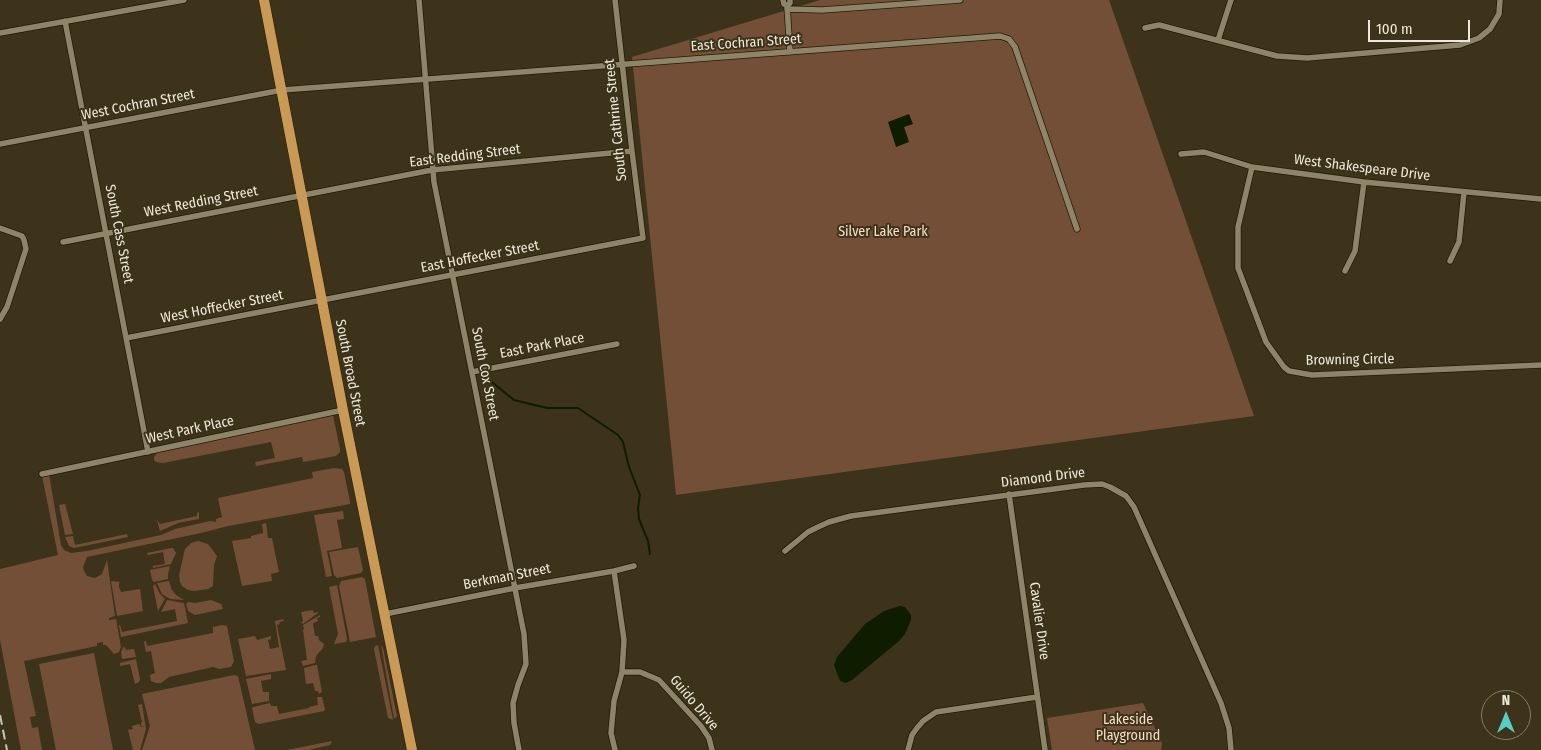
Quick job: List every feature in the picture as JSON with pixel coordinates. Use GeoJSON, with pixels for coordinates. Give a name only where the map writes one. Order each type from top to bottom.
{"type":"FeatureCollection","features":[{"type":"Feature","properties":{"kind":"main road","name":"South Broad Street"},"geometry":{"type":"LineString","coordinates":[[264,0],[412,750]]}},
{"type":"Feature","properties":{"kind":"street"},"geometry":{"type":"LineString","coordinates":[[0,33],[184,0]]}},
{"type":"Feature","properties":{"kind":"street","name":"South Cox Street"},"geometry":{"type":"LineString","coordinates":[[419,0],[432,170],[524,634],[526,664],[513,704],[519,750]]}},
{"type":"Feature","properties":{"kind":"street","name":"South Cathrine Street"},"geometry":{"type":"LineString","coordinates":[[615,0],[643,238]]}},
{"type":"Feature","properties":{"kind":"street"},"geometry":{"type":"LineString","coordinates":[[790,52],[787,4],[822,10],[960,0]]}},
{"type":"Feature","properties":{"kind":"street"},"geometry":{"type":"LineString","coordinates":[[1218,40],[1231,0]]}},
{"type":"Feature","properties":{"kind":"street"},"geometry":{"type":"LineString","coordinates":[[1145,28],[1158,25],[1277,56],[1307,58],[1460,45],[1479,38],[1490,28],[1499,14],[1500,0]]}},
{"type":"Feature","properties":{"kind":"street","name":"South Cass Street"},"geometry":{"type":"LineString","coordinates":[[65,22],[148,452]]}},
{"type":"Feature","properties":{"kind":"street","name":"East Cochran Street"},"geometry":{"type":"LineString","coordinates":[[282,90],[1000,36],[1009,39],[1017,52],[1077,229]]}},
{"type":"Feature","properties":{"kind":"street","name":"West Cochran Street"},"geometry":{"type":"LineString","coordinates":[[0,144],[282,90]]}},
{"type":"Feature","properties":{"kind":"street","name":"East Redding Street"},"geometry":{"type":"LineString","coordinates":[[302,195],[432,170],[632,151]]}},
{"type":"Feature","properties":{"kind":"street","name":"West Shakespeare Drive"},"geometry":{"type":"LineString","coordinates":[[1181,154],[1204,152],[1252,167],[1364,182],[1541,199]]}},
{"type":"Feature","properties":{"kind":"street","name":"Browning Circle"},"geometry":{"type":"LineString","coordinates":[[1252,167],[1238,227],[1238,268],[1266,342],[1289,371],[1312,375],[1541,365]]}},
{"type":"Feature","properties":{"kind":"street"},"geometry":{"type":"LineString","coordinates":[[1346,271],[1355,251],[1364,182]]}},
{"type":"Feature","properties":{"kind":"street"},"geometry":{"type":"LineString","coordinates":[[1450,261],[1459,242],[1464,192]]}},
{"type":"Feature","properties":{"kind":"street","name":"West Redding Street"},"geometry":{"type":"LineString","coordinates":[[63,242],[302,195]]}},
{"type":"Feature","properties":{"kind":"street"},"geometry":{"type":"LineString","coordinates":[[0,228],[22,236],[26,249],[8,307],[0,319]]}},
{"type":"Feature","properties":{"kind":"street","name":"East Hoffecker Street"},"geometry":{"type":"LineString","coordinates":[[322,300],[643,238]]}},
{"type":"Feature","properties":{"kind":"street","name":"West Hoffecker Street"},"geometry":{"type":"LineString","coordinates":[[126,338],[322,300]]}},
{"type":"Feature","properties":{"kind":"street","name":"East Park Place"},"geometry":{"type":"LineString","coordinates":[[472,372],[617,344]]}},
{"type":"Feature","properties":{"kind":"street","name":"West Park Place"},"geometry":{"type":"LineString","coordinates":[[42,474],[344,410]]}},
{"type":"Feature","properties":{"kind":"street","name":"Diamond Drive"},"geometry":{"type":"LineString","coordinates":[[785,551],[808,532],[829,522],[865,514],[1093,484],[1110,487],[1119,491],[1130,501],[1221,703],[1229,728],[1231,750]]}},
{"type":"Feature","properties":{"kind":"street","name":"Cavalier Drive"},"geometry":{"type":"LineString","coordinates":[[1009,494],[1045,750]]}},
{"type":"Feature","properties":{"kind":"street","name":"Berkman Street"},"geometry":{"type":"LineString","coordinates":[[385,614],[634,566]]}},
{"type":"Feature","properties":{"kind":"street"},"geometry":{"type":"LineString","coordinates":[[614,571],[624,640],[622,672],[614,701],[611,733],[615,750]]}},
{"type":"Feature","properties":{"kind":"street","name":"Guido Drive"},"geometry":{"type":"LineString","coordinates":[[622,672],[640,672],[659,680],[701,726],[710,738],[712,750]]}},
{"type":"Feature","properties":{"kind":"street"},"geometry":{"type":"LineString","coordinates":[[908,750],[909,743],[917,728],[936,712],[1037,697]]}},
{"type":"Feature","properties":{"kind":"green space","name":"Silver Lake Park"},"geometry":{"type":"Polygon","coordinates":[[[820,0],[1109,0],[1254,416],[676,495],[632,57],[820,0]]]}},
{"type":"Feature","properties":{"kind":"green space"},"geometry":{"type":"Polygon","coordinates":[[[333,415],[340,449],[336,456],[303,462],[302,457],[256,466],[255,462],[275,458],[271,442],[163,463],[154,460],[158,452],[333,415]]]}},
{"type":"Feature","properties":{"kind":"green space"},"geometry":{"type":"Polygon","coordinates":[[[334,468],[342,469],[344,472],[350,504],[228,526],[87,557],[83,567],[84,571],[87,576],[95,578],[102,574],[107,560],[115,616],[109,618],[109,620],[116,619],[121,647],[119,652],[114,654],[106,645],[103,645],[103,642],[97,643],[97,646],[24,661],[36,716],[30,717],[32,728],[38,727],[42,750],[21,750],[0,640],[0,569],[58,555],[42,476],[49,474],[61,545],[64,550],[71,553],[161,535],[175,529],[210,521],[216,522],[216,519],[222,517],[218,498],[313,478],[312,472],[334,468]]]}},
{"type":"Feature","properties":{"kind":"green space"},"geometry":{"type":"Polygon","coordinates":[[[65,504],[73,534],[65,535],[59,505],[65,504]]]}},
{"type":"Feature","properties":{"kind":"green space"},"geometry":{"type":"Polygon","coordinates":[[[343,511],[344,519],[337,520],[342,548],[327,551],[332,576],[326,577],[314,515],[343,511]]]}},
{"type":"Feature","properties":{"kind":"green space"},"geometry":{"type":"Polygon","coordinates":[[[199,512],[199,519],[178,523],[160,531],[157,520],[160,524],[197,516],[199,512]]]}},
{"type":"Feature","properties":{"kind":"green space"},"geometry":{"type":"Polygon","coordinates":[[[266,523],[268,538],[272,538],[279,572],[271,574],[272,581],[242,586],[232,541],[251,538],[251,536],[263,533],[262,524],[266,523]]]}},
{"type":"Feature","properties":{"kind":"green space"},"geometry":{"type":"Polygon","coordinates":[[[127,534],[128,537],[74,548],[69,546],[65,537],[73,536],[75,545],[127,534]]]}},
{"type":"Feature","properties":{"kind":"green space"},"geometry":{"type":"Polygon","coordinates":[[[198,541],[208,544],[217,556],[214,565],[213,586],[208,589],[194,591],[182,586],[179,575],[185,549],[191,543],[198,541]]]}},
{"type":"Feature","properties":{"kind":"green space"},"geometry":{"type":"Polygon","coordinates":[[[358,547],[363,570],[361,573],[337,578],[334,575],[329,552],[358,547]]]}},
{"type":"Feature","properties":{"kind":"green space"},"geometry":{"type":"Polygon","coordinates":[[[171,548],[176,553],[171,564],[153,568],[153,566],[165,564],[163,552],[148,555],[147,553],[171,548]]]}},
{"type":"Feature","properties":{"kind":"green space"},"geometry":{"type":"Polygon","coordinates":[[[170,566],[168,579],[154,582],[152,580],[150,570],[170,566]]]}},
{"type":"Feature","properties":{"kind":"green space"},"geometry":{"type":"Polygon","coordinates":[[[362,577],[365,579],[376,637],[350,642],[339,586],[341,581],[362,577]]]}},
{"type":"Feature","properties":{"kind":"green space"},"geometry":{"type":"Polygon","coordinates":[[[111,581],[121,582],[119,587],[121,592],[140,589],[143,611],[117,616],[111,581]]]}},
{"type":"Feature","properties":{"kind":"green space"},"geometry":{"type":"Polygon","coordinates":[[[169,581],[172,590],[184,600],[170,599],[162,594],[157,583],[169,581]]]}},
{"type":"Feature","properties":{"kind":"green space"},"geometry":{"type":"Polygon","coordinates":[[[155,584],[165,599],[158,611],[153,586],[155,584]]]}},
{"type":"Feature","properties":{"kind":"green space"},"geometry":{"type":"Polygon","coordinates":[[[337,585],[347,639],[346,642],[334,644],[338,634],[329,587],[337,585]]]}},
{"type":"Feature","properties":{"kind":"green space"},"geometry":{"type":"Polygon","coordinates":[[[167,600],[184,603],[188,623],[121,637],[119,625],[122,632],[177,621],[175,609],[161,612],[167,600]]]}},
{"type":"Feature","properties":{"kind":"green space"},"geometry":{"type":"Polygon","coordinates":[[[211,600],[221,604],[223,609],[195,615],[188,611],[186,604],[188,602],[195,603],[211,600]]]}},
{"type":"Feature","properties":{"kind":"green space"},"geometry":{"type":"Polygon","coordinates":[[[313,610],[314,613],[318,613],[303,624],[301,622],[303,621],[301,612],[313,610]]]}},
{"type":"Feature","properties":{"kind":"green space"},"geometry":{"type":"Polygon","coordinates":[[[320,615],[317,618],[318,621],[313,623],[315,636],[318,636],[319,640],[324,644],[323,648],[316,656],[315,663],[303,666],[301,661],[307,660],[303,625],[320,615]]]}},
{"type":"Feature","properties":{"kind":"green space"},"geometry":{"type":"Polygon","coordinates":[[[283,619],[284,621],[279,622],[280,624],[277,625],[286,670],[246,676],[238,639],[255,636],[257,640],[271,636],[271,639],[268,640],[270,649],[279,647],[275,621],[283,619]]]}},
{"type":"Feature","properties":{"kind":"green space"},"geometry":{"type":"Polygon","coordinates":[[[227,626],[234,661],[231,667],[219,669],[213,667],[169,677],[161,683],[151,681],[150,675],[155,673],[151,651],[146,652],[145,641],[147,646],[213,633],[213,627],[227,626]]]}},
{"type":"Feature","properties":{"kind":"green space"},"geometry":{"type":"Polygon","coordinates":[[[378,645],[393,720],[388,718],[374,649],[378,645]]]}},
{"type":"Feature","properties":{"kind":"green space"},"geometry":{"type":"Polygon","coordinates":[[[381,645],[397,716],[394,719],[381,645]]]}},
{"type":"Feature","properties":{"kind":"green space"},"geometry":{"type":"Polygon","coordinates":[[[124,646],[126,650],[134,649],[136,657],[122,659],[121,652],[124,646]]]}},
{"type":"Feature","properties":{"kind":"green space"},"geometry":{"type":"Polygon","coordinates":[[[94,653],[113,750],[56,750],[39,664],[94,653]]]}},
{"type":"Feature","properties":{"kind":"green space"},"geometry":{"type":"Polygon","coordinates":[[[136,659],[140,679],[135,684],[130,664],[120,666],[120,663],[136,659]]]}},
{"type":"Feature","properties":{"kind":"green space"},"geometry":{"type":"Polygon","coordinates":[[[317,665],[322,692],[319,694],[318,691],[315,691],[313,683],[306,684],[304,668],[317,665]]]}},
{"type":"Feature","properties":{"kind":"green space"},"geometry":{"type":"Polygon","coordinates":[[[271,674],[271,679],[261,681],[263,692],[269,692],[269,701],[252,704],[246,679],[271,674]]]}},
{"type":"Feature","properties":{"kind":"green space"},"geometry":{"type":"Polygon","coordinates":[[[234,675],[238,676],[255,750],[142,750],[150,726],[142,694],[234,675]]]}},
{"type":"Feature","properties":{"kind":"green space"},"geometry":{"type":"Polygon","coordinates":[[[317,697],[322,697],[324,711],[259,724],[255,722],[253,707],[270,703],[271,706],[277,706],[279,714],[318,705],[317,697]]]}},
{"type":"Feature","properties":{"kind":"green space","name":"Lakeside Playground"},"geometry":{"type":"Polygon","coordinates":[[[1143,703],[1162,743],[1161,750],[1052,750],[1047,718],[1143,703]]]}},
{"type":"Feature","properties":{"kind":"green space"},"geometry":{"type":"Polygon","coordinates":[[[142,704],[146,729],[140,750],[133,750],[128,730],[133,729],[132,726],[139,724],[141,727],[145,727],[141,726],[142,722],[138,705],[142,704]]]}},
{"type":"Feature","properties":{"kind":"green space"},"geometry":{"type":"Polygon","coordinates":[[[332,741],[330,745],[308,750],[287,750],[332,741]]]}},
{"type":"Feature","properties":{"kind":"shaded area"},"geometry":{"type":"Polygon","coordinates":[[[909,114],[913,124],[904,127],[909,142],[896,147],[888,122],[909,114]]]}},
{"type":"Feature","properties":{"kind":"shaded area"},"geometry":{"type":"Polygon","coordinates":[[[900,606],[905,607],[911,615],[911,620],[905,634],[852,680],[846,683],[840,681],[834,665],[837,657],[865,624],[884,611],[900,606]]]}},
{"type":"Feature","properties":{"kind":"waterway"},"geometry":{"type":"LineString","coordinates":[[488,379],[514,400],[547,408],[578,408],[618,435],[623,442],[629,467],[640,495],[639,519],[648,541],[650,554]]}},
{"type":"Feature","properties":{"kind":"railway"},"geometry":{"type":"LineString","coordinates":[[0,715],[7,750]]}}]}
